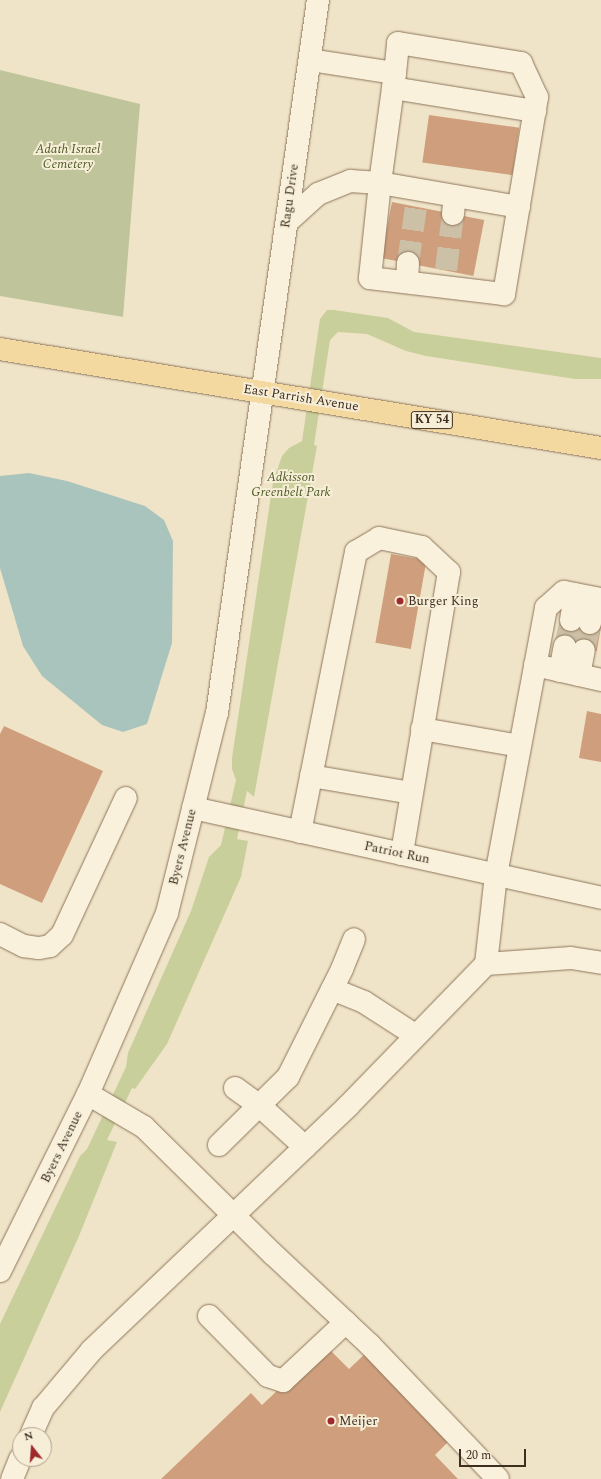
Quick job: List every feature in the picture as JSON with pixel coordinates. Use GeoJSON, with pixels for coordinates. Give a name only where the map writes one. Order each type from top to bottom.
{"type":"FeatureCollection","features":[{"type":"Feature","properties":{"kind":"main road","name":"East Parrish Avenue"},"geometry":{"type":"LineString","coordinates":[[0,349],[601,448]]}},
{"type":"Feature","properties":{"kind":"street","name":"Ragu Drive"},"geometry":{"type":"LineString","coordinates":[[263,392],[318,0]]}},
{"type":"Feature","properties":{"kind":"street"},"geometry":{"type":"LineString","coordinates":[[398,43],[521,63],[537,97],[535,111],[504,294],[445,278],[408,273],[370,278],[380,183],[398,43]]}},
{"type":"Feature","properties":{"kind":"street"},"geometry":{"type":"LineString","coordinates":[[310,60],[535,111]]}},
{"type":"Feature","properties":{"kind":"street"},"geometry":{"type":"LineString","coordinates":[[287,222],[318,194],[350,181],[380,183],[416,198],[454,205],[519,207]]}},
{"type":"Feature","properties":{"kind":"street","name":"Byers Avenue"},"geometry":{"type":"LineString","coordinates":[[0,1271],[88,1094],[168,913],[217,713],[263,392]]}},
{"type":"Feature","properties":{"kind":"street"},"geometry":{"type":"LineString","coordinates":[[300,832],[356,552],[379,538],[422,546],[449,572],[402,854]]}},
{"type":"Feature","properties":{"kind":"street"},"geometry":{"type":"LineString","coordinates":[[35,1427],[43,1408],[92,1350],[348,1106],[415,1035],[486,964],[496,875],[546,608],[564,592],[590,597],[580,622]]}},
{"type":"Feature","properties":{"kind":"street"},"geometry":{"type":"LineString","coordinates":[[570,673],[574,648]]}},
{"type":"Feature","properties":{"kind":"street"},"geometry":{"type":"LineString","coordinates":[[535,665],[601,679]]}},
{"type":"Feature","properties":{"kind":"street"},"geometry":{"type":"LineString","coordinates":[[422,729],[520,746]]}},
{"type":"Feature","properties":{"kind":"street"},"geometry":{"type":"LineString","coordinates":[[311,776],[412,792]]}},
{"type":"Feature","properties":{"kind":"street"},"geometry":{"type":"LineString","coordinates":[[0,934],[24,946],[39,948],[50,946],[62,935],[126,798]]}},
{"type":"Feature","properties":{"kind":"street","name":"Patriot Run"},"geometry":{"type":"LineString","coordinates":[[193,808],[601,898]]}},
{"type":"Feature","properties":{"kind":"street"},"geometry":{"type":"LineString","coordinates":[[219,1146],[288,1078],[332,989],[354,940]]}},
{"type":"Feature","properties":{"kind":"street"},"geometry":{"type":"LineString","coordinates":[[486,964],[571,958],[601,963]]}},
{"type":"Feature","properties":{"kind":"street"},"geometry":{"type":"LineString","coordinates":[[332,989],[364,1002],[415,1035]]}},
{"type":"Feature","properties":{"kind":"street"},"geometry":{"type":"LineString","coordinates":[[235,1088],[260,1106],[305,1147]]}},
{"type":"Feature","properties":{"kind":"street"},"geometry":{"type":"LineString","coordinates":[[88,1094],[144,1127],[346,1322],[498,1479]]}},
{"type":"Feature","properties":{"kind":"street"},"geometry":{"type":"LineString","coordinates":[[209,1316],[268,1376],[282,1381],[346,1322]]}},
{"type":"Feature","properties":{"kind":"street"},"geometry":{"type":"LineString","coordinates":[[12,1479],[17,1467]]}},
{"type":"Feature","properties":{"kind":"green space","name":"Adath Israel Cemetery"},"geometry":{"type":"Polygon","coordinates":[[[0,70],[140,104],[123,317],[0,296],[0,70]]]}},
{"type":"Feature","properties":{"kind":"green space","name":"Adkisson Greenbelt Park"},"geometry":{"type":"Polygon","coordinates":[[[327,310],[388,318],[414,332],[601,358],[601,379],[575,379],[426,356],[406,351],[367,334],[338,332],[330,340],[314,445],[317,446],[254,797],[247,791],[237,839],[248,841],[241,877],[167,1044],[135,1089],[132,1088],[107,1140],[117,1142],[79,1236],[0,1412],[0,1324],[80,1156],[87,1149],[126,1067],[128,1053],[191,911],[209,857],[221,845],[236,780],[232,769],[232,758],[273,482],[282,456],[289,448],[302,441],[320,319],[327,310]]]}},
{"type":"Feature","properties":{"kind":"water"},"geometry":{"type":"Polygon","coordinates":[[[29,473],[67,481],[145,506],[164,520],[173,541],[172,643],[147,724],[123,732],[102,725],[42,676],[23,646],[0,568],[0,476],[29,473]]]}},
{"type":"Feature","properties":{"kind":"building"},"geometry":{"type":"Polygon","coordinates":[[[429,115],[519,128],[512,175],[422,163],[429,115]]]}},
{"type":"Feature","properties":{"kind":"building"},"geometry":{"type":"Polygon","coordinates":[[[392,202],[484,220],[473,276],[381,258],[392,202]]]}},
{"type":"Feature","properties":{"kind":"building","name":"Burger King"},"geometry":{"type":"Polygon","coordinates":[[[391,554],[426,560],[411,649],[375,643],[391,554]]]}},
{"type":"Feature","properties":{"kind":"building"},"geometry":{"type":"Polygon","coordinates":[[[563,618],[601,625],[597,651],[558,645],[563,618]]]}},
{"type":"Feature","properties":{"kind":"building"},"geometry":{"type":"Polygon","coordinates":[[[587,711],[601,714],[601,762],[579,758],[587,711]]]}},
{"type":"Feature","properties":{"kind":"building"},"geometry":{"type":"Polygon","coordinates":[[[4,726],[103,771],[42,903],[0,884],[0,734],[4,726]]]}},
{"type":"Feature","properties":{"kind":"building","name":"Meijer"},"geometry":{"type":"Polygon","coordinates":[[[325,1345],[349,1369],[370,1349],[454,1436],[435,1455],[458,1479],[161,1479],[251,1393],[262,1405],[325,1345]]]}},
{"type":"Feature","properties":{"kind":"tunnel"},"geometry":{"type":"LineString","coordinates":[[408,263],[416,207]]}},
{"type":"Feature","properties":{"kind":"tunnel"},"geometry":{"type":"LineString","coordinates":[[446,270],[453,214]]}},
{"type":"Feature","properties":{"kind":"tunnel"},"geometry":{"type":"LineString","coordinates":[[565,646],[571,620]]}},
{"type":"Feature","properties":{"kind":"tunnel"},"geometry":{"type":"LineString","coordinates":[[584,650],[590,623]]}},
{"type":"Feature","properties":{"kind":"place","name":"Burger King"},"geometry":{"type":"Point","coordinates":[400,601]}},
{"type":"Feature","properties":{"kind":"place","name":"Meijer"},"geometry":{"type":"Point","coordinates":[331,1421]}}]}
